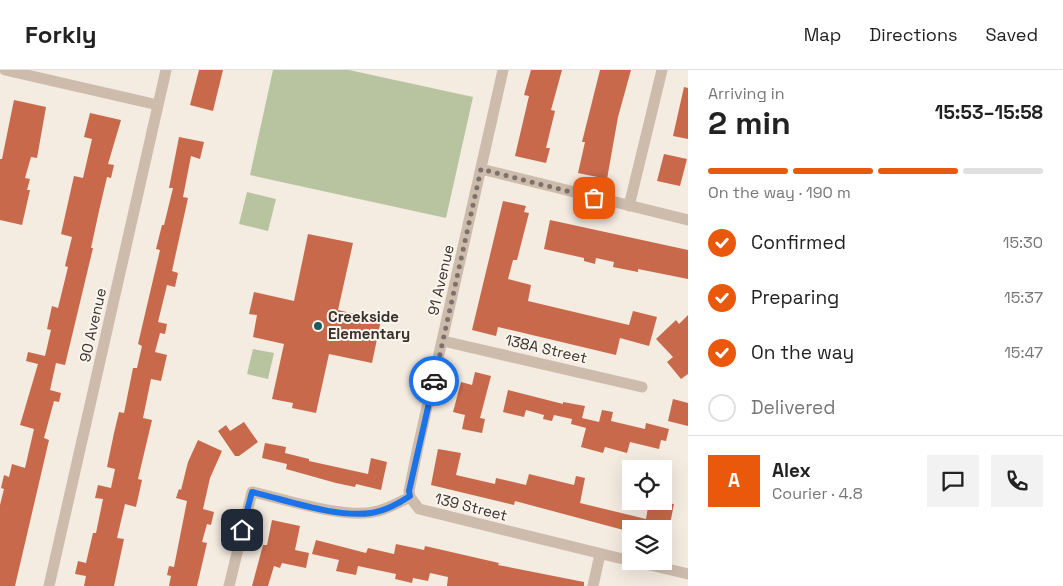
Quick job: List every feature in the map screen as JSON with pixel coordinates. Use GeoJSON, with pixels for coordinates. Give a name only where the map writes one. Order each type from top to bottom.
{"type":"FeatureCollection","features":[{"type":"Feature","properties":{"kind":"street"},"geometry":{"type":"LineString","coordinates":[[5,70],[158,106]]}},
{"type":"Feature","properties":{"kind":"street","name":"90 Avenue"},"geometry":{"type":"LineString","coordinates":[[49,586],[166,70]]}},
{"type":"Feature","properties":{"kind":"street","name":"91 Avenue"},"geometry":{"type":"LineString","coordinates":[[410,496],[411,482],[503,70]]}},
{"type":"Feature","properties":{"kind":"street"},"geometry":{"type":"LineString","coordinates":[[630,206],[662,70]]}},
{"type":"Feature","properties":{"kind":"street"},"geometry":{"type":"LineString","coordinates":[[481,169],[688,220]]}},
{"type":"Feature","properties":{"kind":"street","name":"138A Street"},"geometry":{"type":"LineString","coordinates":[[443,341],[642,387]]}},
{"type":"Feature","properties":{"kind":"street"},"geometry":{"type":"LineString","coordinates":[[229,586],[252,492],[337,511],[359,513],[378,511],[410,496]]}},
{"type":"Feature","properties":{"kind":"street","name":"139 Street"},"geometry":{"type":"LineString","coordinates":[[410,496],[419,509],[622,559]]}},
{"type":"Feature","properties":{"kind":"street"},"geometry":{"type":"LineString","coordinates":[[593,586],[600,554]]}},
{"type":"Feature","properties":{"kind":"street","name":"139 Street"},"geometry":{"type":"LineString","coordinates":[[671,570],[688,574]]}},
{"type":"Feature","properties":{"kind":"green space"},"geometry":{"type":"Polygon","coordinates":[[[273,70],[349,70],[473,97],[446,218],[250,175],[273,70]]]}},
{"type":"Feature","properties":{"kind":"green space"},"geometry":{"type":"Polygon","coordinates":[[[247,192],[276,199],[268,231],[239,224],[247,192]]]}},
{"type":"Feature","properties":{"kind":"green space"},"geometry":{"type":"Polygon","coordinates":[[[253,349],[274,353],[268,379],[247,374],[253,349]]]}},
{"type":"Feature","properties":{"kind":"building"},"geometry":{"type":"Polygon","coordinates":[[[199,70],[223,70],[213,111],[190,105],[199,70]]]}},
{"type":"Feature","properties":{"kind":"building"},"geometry":{"type":"Polygon","coordinates":[[[531,70],[562,70],[551,110],[555,111],[546,148],[550,148],[546,163],[515,156],[529,96],[524,95],[531,70]]]}},
{"type":"Feature","properties":{"kind":"building"},"geometry":{"type":"Polygon","coordinates":[[[600,70],[631,70],[618,117],[607,179],[578,173],[585,142],[582,142],[600,70]]]}},
{"type":"Feature","properties":{"kind":"building"},"geometry":{"type":"Polygon","coordinates":[[[684,87],[688,88],[688,139],[673,136],[684,87]]]}},
{"type":"Feature","properties":{"kind":"building"},"geometry":{"type":"Polygon","coordinates":[[[14,100],[46,107],[37,158],[31,157],[25,178],[30,179],[27,190],[30,190],[22,225],[0,220],[0,159],[2,159],[14,100]]]}},
{"type":"Feature","properties":{"kind":"building"},"geometry":{"type":"Polygon","coordinates":[[[90,113],[121,120],[108,164],[114,165],[111,178],[107,177],[91,248],[93,248],[65,365],[56,363],[50,390],[61,393],[59,402],[54,401],[44,438],[49,440],[15,586],[0,586],[0,505],[4,489],[1,488],[4,475],[9,477],[12,464],[25,468],[34,429],[20,425],[38,364],[26,361],[28,352],[45,356],[51,330],[47,329],[52,306],[58,308],[68,267],[65,266],[72,237],[61,234],[74,176],[83,178],[92,139],[84,137],[90,113]]]}},
{"type":"Feature","properties":{"kind":"building"},"geometry":{"type":"Polygon","coordinates":[[[179,137],[204,142],[200,159],[191,156],[183,197],[188,198],[172,271],[178,273],[175,287],[167,285],[158,322],[167,324],[165,334],[160,333],[155,352],[167,355],[161,381],[151,379],[143,418],[152,420],[138,479],[142,480],[136,507],[125,504],[117,538],[124,539],[114,586],[84,586],[86,576],[75,574],[78,561],[86,563],[93,533],[96,533],[103,499],[95,498],[98,485],[111,488],[115,469],[107,467],[119,412],[124,413],[133,368],[137,368],[142,346],[138,344],[160,250],[156,249],[173,188],[169,188],[179,137]]]}},
{"type":"Feature","properties":{"kind":"building"},"geometry":{"type":"Polygon","coordinates":[[[664,154],[687,159],[680,186],[657,181],[664,154]]]}},
{"type":"Feature","properties":{"kind":"building"},"geometry":{"type":"Polygon","coordinates":[[[503,201],[526,206],[524,212],[529,213],[517,260],[513,260],[508,279],[531,285],[528,301],[629,325],[633,311],[657,317],[649,346],[620,338],[616,355],[498,327],[496,336],[472,330],[503,201]]]}},
{"type":"Feature","properties":{"kind":"building"},"geometry":{"type":"Polygon","coordinates":[[[550,220],[688,250],[688,279],[638,269],[638,272],[613,267],[614,262],[596,258],[595,264],[584,261],[584,258],[544,249],[550,220]]]}},
{"type":"Feature","properties":{"kind":"building"},"geometry":{"type":"Polygon","coordinates":[[[308,234],[353,243],[338,310],[381,320],[372,363],[329,354],[316,413],[292,408],[293,403],[272,399],[284,344],[253,337],[257,315],[249,314],[254,292],[294,301],[308,234]]]}},
{"type":"Feature","properties":{"kind":"building"},"geometry":{"type":"Polygon","coordinates":[[[688,315],[688,374],[681,379],[667,362],[673,357],[656,339],[676,320],[679,324],[688,315]]]}},
{"type":"Feature","properties":{"kind":"building"},"geometry":{"type":"Polygon","coordinates":[[[475,372],[491,376],[480,418],[485,419],[482,433],[462,429],[465,415],[453,412],[461,382],[472,385],[475,372]]]}},
{"type":"Feature","properties":{"kind":"building"},"geometry":{"type":"Polygon","coordinates":[[[508,390],[563,404],[563,402],[585,406],[582,418],[599,422],[602,410],[613,412],[611,421],[645,429],[646,423],[669,429],[666,441],[661,440],[659,449],[630,442],[627,453],[605,447],[603,453],[581,447],[586,428],[571,424],[572,419],[554,415],[552,421],[543,419],[544,415],[526,410],[524,417],[503,412],[508,390]]]}},
{"type":"Feature","properties":{"kind":"building"},"geometry":{"type":"Polygon","coordinates":[[[673,399],[688,403],[688,426],[668,421],[673,399]]]}},
{"type":"Feature","properties":{"kind":"building"},"geometry":{"type":"Polygon","coordinates":[[[244,422],[258,442],[239,456],[235,456],[218,431],[226,425],[230,431],[244,422]]]}},
{"type":"Feature","properties":{"kind":"building"},"geometry":{"type":"Polygon","coordinates":[[[198,440],[222,451],[210,478],[203,509],[214,512],[211,525],[207,524],[202,542],[207,543],[197,586],[169,586],[171,576],[167,575],[169,566],[174,567],[187,501],[176,498],[179,489],[181,490],[188,462],[198,440]]]}},
{"type":"Feature","properties":{"kind":"building"},"geometry":{"type":"Polygon","coordinates":[[[265,443],[286,447],[285,453],[309,459],[309,461],[368,474],[371,458],[387,462],[381,490],[356,484],[355,487],[336,483],[286,469],[287,464],[262,458],[265,443]]]}},
{"type":"Feature","properties":{"kind":"building"},"geometry":{"type":"Polygon","coordinates":[[[438,449],[461,453],[456,475],[495,484],[496,478],[526,485],[529,474],[574,485],[576,476],[585,478],[580,503],[646,519],[648,510],[672,510],[672,504],[674,504],[671,520],[622,520],[622,530],[515,501],[514,505],[431,485],[438,449]]]}},
{"type":"Feature","properties":{"kind":"building"},"geometry":{"type":"Polygon","coordinates":[[[272,520],[300,526],[295,550],[309,553],[306,568],[282,563],[280,568],[274,566],[268,586],[252,586],[263,545],[267,545],[272,520]]]}},
{"type":"Feature","properties":{"kind":"building"},"geometry":{"type":"Polygon","coordinates":[[[316,540],[366,553],[368,548],[394,554],[396,544],[424,550],[425,546],[499,563],[498,565],[584,582],[584,586],[447,586],[448,577],[430,573],[428,581],[413,578],[412,583],[395,579],[396,574],[358,566],[356,575],[336,571],[339,560],[312,554],[316,540]]]}},
{"type":"Feature","properties":{"kind":"way so far"},"geometry":{"type":"LineString","coordinates":[[434,381],[481,169],[594,198]]}},
{"type":"Feature","properties":{"kind":"place","name":"Creekside Elementary"},"geometry":{"type":"Point","coordinates":[318,326]}},
{"type":"Feature","properties":{"kind":"route"},"geometry":{"type":"LineString","coordinates":[[242,530],[252,492],[337,511],[359,513],[378,511],[400,503],[410,496],[409,491],[418,447],[434,381]]}}]}
